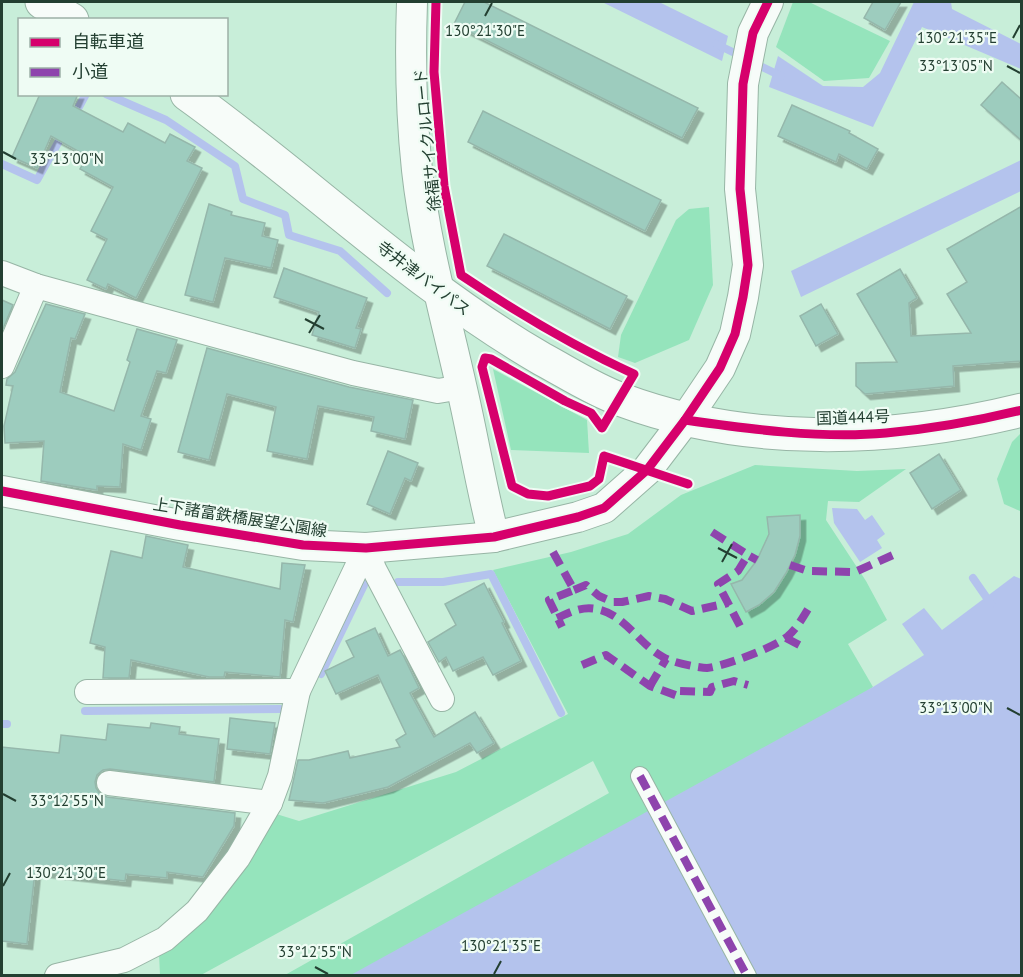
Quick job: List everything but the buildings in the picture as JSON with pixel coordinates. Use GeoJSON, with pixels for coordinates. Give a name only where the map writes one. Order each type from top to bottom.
{"type":"FeatureCollection","features":[{"type":"Feature","properties":{"kind":"highway"},"geometry":{"type":"LineString","coordinates":[[42,2],[69,18]]}},
{"type":"Feature","properties":{"kind":"highway","name":"寺井津バイパス"},"geometry":{"type":"LineString","coordinates":[[190,96],[235,129],[439,292],[496,332],[620,400],[685,420]]}},
{"type":"Feature","properties":{"kind":"highway","name":"国道444号"},"geometry":{"type":"LineString","coordinates":[[685,420],[756,430],[809,434],[885,433],[987,418],[1022,410]]}},
{"type":"Feature","properties":{"kind":"street"},"geometry":{"type":"LineString","coordinates":[[412,2],[410,61],[417,171],[439,292],[494,537]]}},
{"type":"Feature","properties":{"kind":"street","name":"上下諸富鉄橋展望公園線"},"geometry":{"type":"LineString","coordinates":[[2,491],[180,525],[303,545],[366,548],[494,537],[578,518],[604,508],[647,470],[685,420],[720,368],[735,334],[748,265],[740,189],[743,84],[753,33],[768,2]]}},
{"type":"Feature","properties":{"kind":"street"},"geometry":{"type":"LineString","coordinates":[[2,273],[36,286],[353,373],[438,391],[462,387]]}},
{"type":"Feature","properties":{"kind":"street"},"geometry":{"type":"LineString","coordinates":[[2,366],[36,286]]}},
{"type":"Feature","properties":{"kind":"street"},"geometry":{"type":"LineString","coordinates":[[57,975],[124,960],[165,939],[197,911],[238,858],[270,803],[280,776],[298,691],[366,548]]}},
{"type":"Feature","properties":{"kind":"street"},"geometry":{"type":"LineString","coordinates":[[366,548],[374,569],[442,699]]}},
{"type":"Feature","properties":{"kind":"street"},"geometry":{"type":"LineString","coordinates":[[87,692],[298,691]]}},
{"type":"Feature","properties":{"kind":"street"},"geometry":{"type":"LineString","coordinates":[[640,776],[747,975]]}},
{"type":"Feature","properties":{"kind":"street"},"geometry":{"type":"LineString","coordinates":[[109,783],[270,803]]}},
{"type":"Feature","properties":{"kind":"green space"},"geometry":{"type":"Polygon","coordinates":[[[793,2],[809,2],[890,41],[869,78],[824,81],[776,47],[793,2]]]}},
{"type":"Feature","properties":{"kind":"green space"},"geometry":{"type":"Polygon","coordinates":[[[709,207],[713,285],[689,340],[635,363],[618,357],[621,335],[676,220],[689,209],[709,207]]]}},
{"type":"Feature","properties":{"kind":"green space"},"geometry":{"type":"Polygon","coordinates":[[[493,369],[587,420],[589,453],[511,450],[493,369]]]}},
{"type":"Feature","properties":{"kind":"green space"},"geometry":{"type":"Polygon","coordinates":[[[1021,433],[1022,508],[1020,511],[1004,504],[997,479],[1012,442],[1021,433]]]}},
{"type":"Feature","properties":{"kind":"green space"},"geometry":{"type":"Polygon","coordinates":[[[755,465],[857,471],[906,469],[859,502],[828,501],[826,520],[866,581],[887,620],[848,644],[873,687],[443,975],[285,975],[609,793],[593,761],[201,975],[160,975],[159,954],[273,813],[299,821],[456,772],[568,714],[493,570],[571,552],[628,534],[681,495],[755,465]]]}},
{"type":"Feature","properties":{"kind":"water"},"geometry":{"type":"Polygon","coordinates":[[[602,2],[659,2],[728,36],[722,61],[602,2]]]}},
{"type":"Feature","properties":{"kind":"water"},"geometry":{"type":"Polygon","coordinates":[[[914,2],[951,2],[952,9],[1021,44],[1021,69],[922,27],[873,127],[769,87],[778,56],[823,86],[863,87],[880,73],[914,2]]]}},
{"type":"Feature","properties":{"kind":"water"},"geometry":{"type":"Polygon","coordinates":[[[1021,160],[1021,191],[801,297],[791,271],[1021,160]]]}},
{"type":"Feature","properties":{"kind":"water"},"geometry":{"type":"Polygon","coordinates":[[[832,508],[857,509],[865,520],[872,515],[885,534],[877,540],[882,548],[860,562],[834,523],[832,508]]]}},
{"type":"Feature","properties":{"kind":"water"},"geometry":{"type":"Polygon","coordinates":[[[1014,576],[1021,579],[1021,975],[349,976],[873,687],[924,655],[902,624],[924,608],[942,630],[1014,576]]]}},
{"type":"Feature","properties":{"kind":"waterway"},"geometry":{"type":"LineString","coordinates":[[716,44],[743,57]]}},
{"type":"Feature","properties":{"kind":"waterway"},"geometry":{"type":"LineString","coordinates":[[754,63],[781,76]]}},
{"type":"Feature","properties":{"kind":"waterway"},"geometry":{"type":"LineString","coordinates":[[74,116],[85,96]]}},
{"type":"Feature","properties":{"kind":"waterway"},"geometry":{"type":"LineString","coordinates":[[111,96],[166,120],[235,166],[243,199],[285,215],[289,235],[340,251],[387,293]]}},
{"type":"Feature","properties":{"kind":"waterway"},"geometry":{"type":"LineString","coordinates":[[2,164],[37,180],[63,134]]}},
{"type":"Feature","properties":{"kind":"waterway"},"geometry":{"type":"LineString","coordinates":[[398,582],[443,582],[491,574],[561,713]]}},
{"type":"Feature","properties":{"kind":"waterway"},"geometry":{"type":"LineString","coordinates":[[973,578],[991,604]]}},
{"type":"Feature","properties":{"kind":"waterway"},"geometry":{"type":"LineString","coordinates":[[321,674],[366,581]]}},
{"type":"Feature","properties":{"kind":"waterway"},"geometry":{"type":"LineString","coordinates":[[85,711],[280,709]]}},
{"type":"Feature","properties":{"kind":"waterway"},"geometry":{"type":"LineString","coordinates":[[2,724],[7,724]]}},
{"type":"Feature","properties":{"kind":"marked path"},"geometry":{"type":"LineString","coordinates":[[712,532],[748,555]]}},
{"type":"Feature","properties":{"kind":"marked path"},"geometry":{"type":"LineString","coordinates":[[553,552],[574,590],[549,600],[562,627]]}},
{"type":"Feature","properties":{"kind":"marked path"},"geometry":{"type":"LineString","coordinates":[[740,626],[718,584],[738,571],[748,555],[757,560]]}},
{"type":"Feature","properties":{"kind":"marked path"},"geometry":{"type":"LineString","coordinates":[[790,565],[808,571],[855,572],[893,555]]}},
{"type":"Feature","properties":{"kind":"marked path"},"geometry":{"type":"LineString","coordinates":[[574,590],[586,585],[599,596],[613,602],[649,596],[665,599],[692,611],[728,603]]}},
{"type":"Feature","properties":{"kind":"marked path"},"geometry":{"type":"LineString","coordinates":[[557,618],[584,608],[601,610],[626,625],[647,646],[663,657],[707,668],[725,664],[782,640],[795,629],[810,606]]}},
{"type":"Feature","properties":{"kind":"marked path"},"geometry":{"type":"LineString","coordinates":[[786,638],[803,647]]}},
{"type":"Feature","properties":{"kind":"marked path"},"geometry":{"type":"LineString","coordinates":[[582,665],[606,655],[650,686],[678,696],[680,691],[710,692],[712,687],[734,681],[748,685]]}},
{"type":"Feature","properties":{"kind":"marked path"},"geometry":{"type":"LineString","coordinates":[[650,686],[666,659]]}},
{"type":"Feature","properties":{"kind":"marked path"},"geometry":{"type":"LineString","coordinates":[[640,776],[747,976]]}},
{"type":"Feature","properties":{"kind":"cycle path","name":"徐福サイクルロード"},"geometry":{"type":"LineString","coordinates":[[436,2],[434,72],[444,186],[461,275],[545,328],[634,374],[602,428],[591,413],[491,359],[485,358],[482,367],[512,486],[528,494],[548,496],[590,486],[599,479],[604,456],[688,484]]}},
{"type":"Feature","properties":{"kind":"cycle path"},"geometry":{"type":"LineString","coordinates":[[2,491],[180,525],[303,545],[366,548],[494,537],[578,517],[604,508],[647,470],[685,420],[720,368],[735,334],[748,265],[740,189],[743,84],[753,33],[768,2]]}},
{"type":"Feature","properties":{"kind":"cycle path"},"geometry":{"type":"LineString","coordinates":[[685,420],[785,432],[861,435],[937,427],[1022,410]]}}]}
